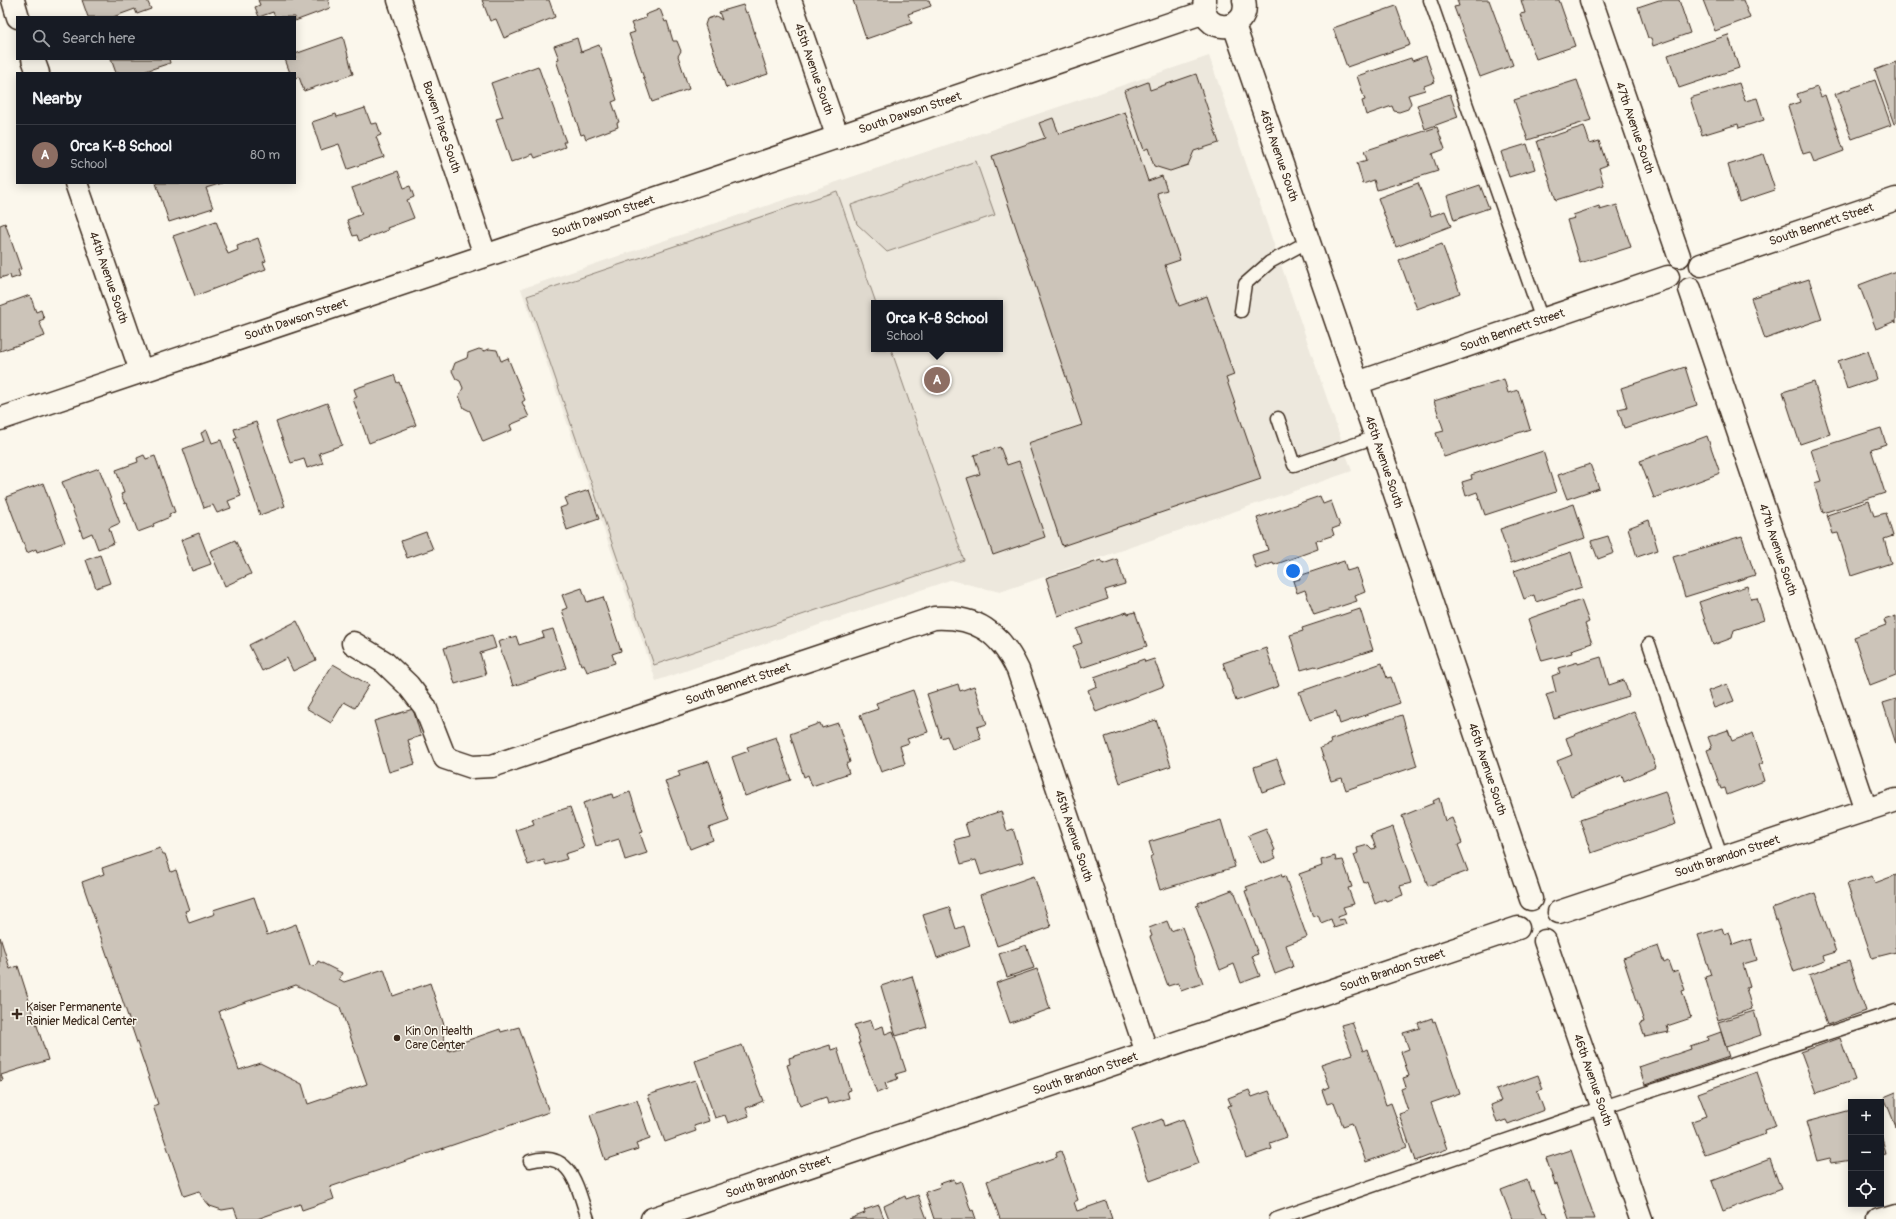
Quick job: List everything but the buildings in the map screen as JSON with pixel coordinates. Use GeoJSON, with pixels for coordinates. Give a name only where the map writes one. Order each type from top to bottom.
{"type":"FeatureCollection","features":[{"type":"Feature","properties":{"kind":"street"},"geometry":{"type":"LineString","coordinates":[[13,0],[18,16]]}},
{"type":"Feature","properties":{"kind":"street","name":"Bowen Place South"},"geometry":{"type":"LineString","coordinates":[[399,0],[485,255]]}},
{"type":"Feature","properties":{"kind":"street","name":"45th Avenue South"},"geometry":{"type":"LineString","coordinates":[[790,0],[838,138]]}},
{"type":"Feature","properties":{"kind":"street"},"geometry":{"type":"LineString","coordinates":[[1205,6],[1209,20],[1214,24],[1220,27],[1234,25],[1243,16],[1245,8],[1244,0]]}},
{"type":"Feature","properties":{"kind":"street","name":"47th Avenue South"},"geometry":{"type":"LineString","coordinates":[[1591,0],[1679,256]]}},
{"type":"Feature","properties":{"kind":"street","name":"South Dawson Street"},"geometry":{"type":"LineString","coordinates":[[0,419],[485,255],[838,138],[1205,6]]}},
{"type":"Feature","properties":{"kind":"street","name":"46th Avenue South"},"geometry":{"type":"LineString","coordinates":[[1234,25],[1307,242],[1376,437],[1531,900]]}},
{"type":"Feature","properties":{"kind":"street"},"geometry":{"type":"LineString","coordinates":[[33,60],[38,72]]}},
{"type":"Feature","properties":{"kind":"street","name":"44th Avenue South"},"geometry":{"type":"LineString","coordinates":[[76,184],[141,371]]}},
{"type":"Feature","properties":{"kind":"street","name":"South Bennett Street"},"geometry":{"type":"LineString","coordinates":[[1701,265],[1896,199]]}},
{"type":"Feature","properties":{"kind":"street"},"geometry":{"type":"LineString","coordinates":[[1679,256],[1690,256],[1696,259],[1701,265],[1702,275],[1700,281],[1690,289],[1682,290],[1672,285],[1668,277],[1670,264],[1679,256]]}},
{"type":"Feature","properties":{"kind":"street","name":"South Bennett Street"},"geometry":{"type":"LineString","coordinates":[[1356,383],[1668,277]]}},
{"type":"Feature","properties":{"kind":"street","name":"47th Avenue South"},"geometry":{"type":"LineString","coordinates":[[1690,289],[1866,810]]}},
{"type":"Feature","properties":{"kind":"street","name":"South Bennett Street"},"geometry":{"type":"LineString","coordinates":[[353,643],[384,662],[408,685],[425,708],[446,758],[472,767],[492,766],[934,618],[951,617],[969,621],[985,628]]}},
{"type":"Feature","properties":{"kind":"street","name":"45th Avenue South"},"geometry":{"type":"LineString","coordinates":[[985,628],[999,639],[1010,654],[1018,670],[1147,1053]]}},
{"type":"Feature","properties":{"kind":"street","name":"South Brandon Street"},"geometry":{"type":"LineString","coordinates":[[1559,912],[1896,800]]}},
{"type":"Feature","properties":{"kind":"street"},"geometry":{"type":"LineString","coordinates":[[1537,898],[1548,901],[1552,903],[1559,912],[1560,918],[1558,930],[1550,939],[1545,941],[1532,941],[1521,934],[1518,928],[1517,914],[1520,908],[1531,900],[1537,898]]}},
{"type":"Feature","properties":{"kind":"street","name":"South Brandon Street"},"geometry":{"type":"LineString","coordinates":[[652,1219],[1518,928]]}},
{"type":"Feature","properties":{"kind":"street","name":"46th Avenue South"},"geometry":{"type":"LineString","coordinates":[[1545,941],[1641,1219]]}},
{"type":"Feature","properties":{"kind":"street"},"geometry":{"type":"LineString","coordinates":[[1879,1219],[1896,1214]]}},
{"type":"Feature","properties":{"kind":"lane"},"geometry":{"type":"LineString","coordinates":[[1430,0],[1542,320]]}},
{"type":"Feature","properties":{"kind":"lane"},"geometry":{"type":"LineString","coordinates":[[1241,311],[1245,284],[1270,262],[1307,242]]}},
{"type":"Feature","properties":{"kind":"lane"},"geometry":{"type":"LineString","coordinates":[[1278,418],[1294,465],[1376,437]]}},
{"type":"Feature","properties":{"kind":"lane"},"geometry":{"type":"LineString","coordinates":[[1649,644],[1722,859]]}},
{"type":"Feature","properties":{"kind":"lane"},"geometry":{"type":"LineString","coordinates":[[1276,1219],[1603,1107],[1896,1010]]}},
{"type":"Feature","properties":{"kind":"lane"},"geometry":{"type":"LineString","coordinates":[[530,1161],[548,1158],[565,1165],[571,1172],[588,1219]]}},
{"type":"Feature","properties":{"kind":"shaded area"},"geometry":{"type":"Polygon","coordinates":[[[1209,56],[1352,471],[1000,592],[950,580],[656,681],[521,289],[1209,56]]]}},
{"type":"Feature","properties":{"kind":"shaded area"},"geometry":{"type":"Polygon","coordinates":[[[976,161],[995,215],[887,252],[857,224],[851,205],[976,161]]]}},
{"type":"Feature","properties":{"kind":"shaded area"},"geometry":{"type":"Polygon","coordinates":[[[837,191],[875,300],[871,300],[871,352],[892,352],[964,560],[654,665],[527,296],[837,191]]]}},
{"type":"Feature","properties":{"kind":"place","name":"Orca K-8 School"},"geometry":{"type":"Point","coordinates":[937,380]}},
{"type":"Feature","properties":{"kind":"place","name":"Kaiser Permanente Rainier Medical Center"},"geometry":{"type":"Point","coordinates":[17,1014]}},
{"type":"Feature","properties":{"kind":"place","name":"Kin On Health Care Center"},"geometry":{"type":"Point","coordinates":[397,1038]}}]}
